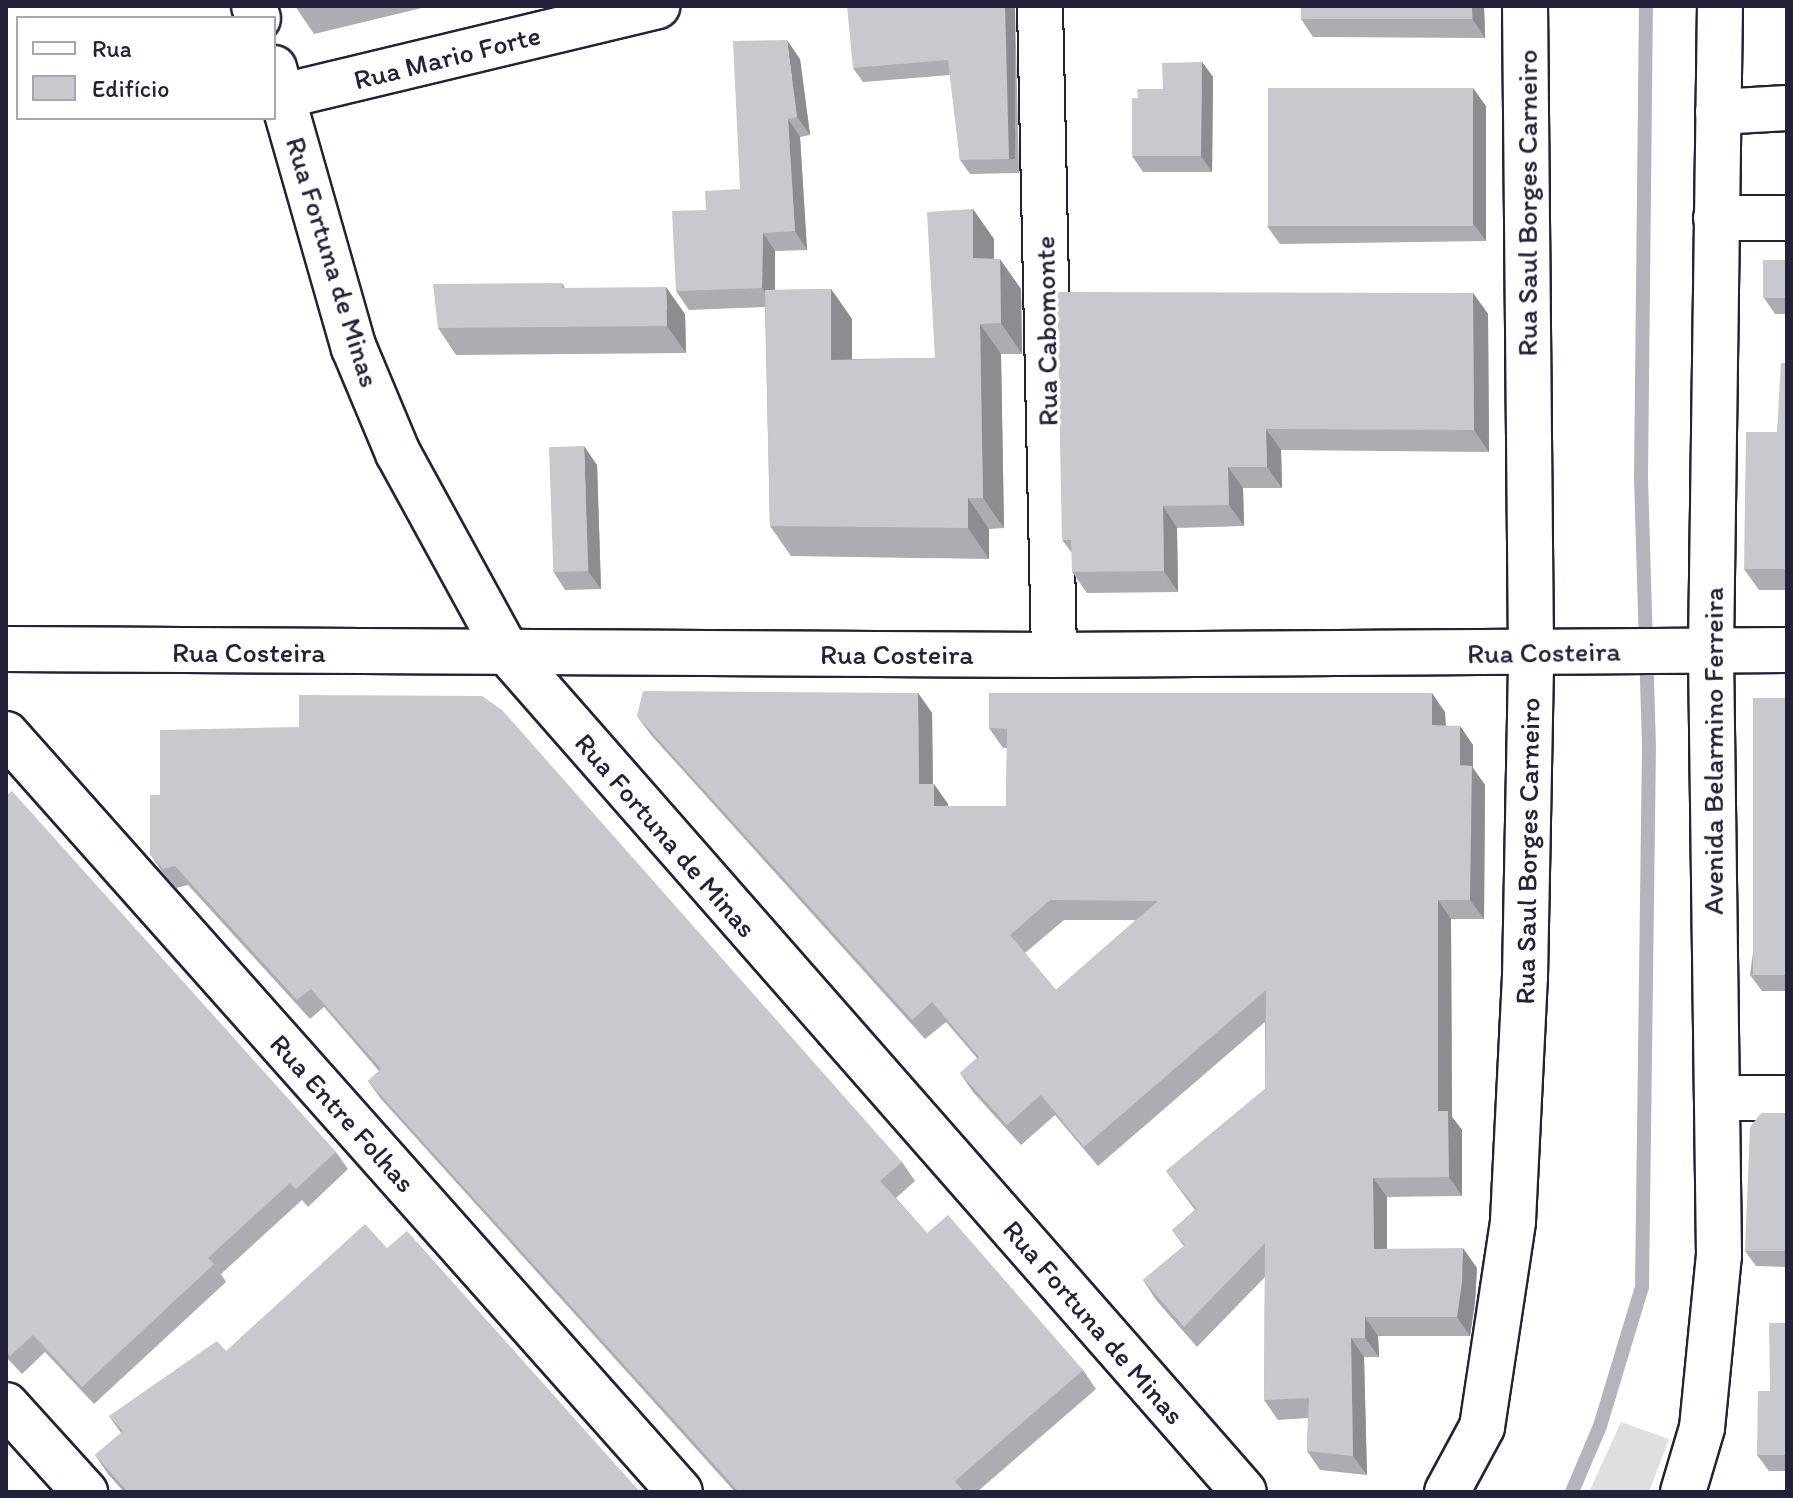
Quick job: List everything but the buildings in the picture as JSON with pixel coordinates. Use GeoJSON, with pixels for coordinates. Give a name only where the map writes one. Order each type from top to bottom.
{"type":"FeatureCollection","features":[{"type":"Feature","properties":{"kind":"street","name":"Rua Mario Forte"},"geometry":{"type":"LineString","coordinates":[[279,82],[657,6]]}},
{"type":"Feature","properties":{"kind":"street","name":"Rua Cabomonte"},"geometry":{"type":"LineString","coordinates":[[1040,6],[1054,655]]}},
{"type":"Feature","properties":{"kind":"street","name":"Rua Saul Borges Carneiro"},"geometry":{"type":"LineString","coordinates":[[1447,1492],[1482,1427],[1513,1221],[1525,977],[1551,652],[1525,6]]}},
{"type":"Feature","properties":{"kind":"street","name":"Avenida Belarmino Ferreira"},"geometry":{"type":"LineString","coordinates":[[1683,1492],[1702,1428],[1714,1337],[1717,1098],[1711,649],[1720,6]]}},
{"type":"Feature","properties":{"kind":"street","name":"Rua Fortuna de Minas"},"geometry":{"type":"LineString","coordinates":[[279,82],[354,348],[398,453],[507,652],[1244,1492]]}},
{"type":"Feature","properties":{"kind":"street"},"geometry":{"type":"LineString","coordinates":[[1718,112],[1787,108]]}},
{"type":"Feature","properties":{"kind":"street"},"geometry":{"type":"LineString","coordinates":[[1716,218],[1787,218]]}},
{"type":"Feature","properties":{"kind":"street","name":"Rua Costeira"},"geometry":{"type":"LineString","coordinates":[[6,649],[1054,655],[1787,650]]}},
{"type":"Feature","properties":{"kind":"street","name":"Rua Entre Folhas"},"geometry":{"type":"LineString","coordinates":[[6,734],[680,1492]]}},
{"type":"Feature","properties":{"kind":"street"},"geometry":{"type":"LineString","coordinates":[[1717,1098],[1787,1098]]}},
{"type":"Feature","properties":{"kind":"street"},"geometry":{"type":"LineString","coordinates":[[6,1405],[85,1492]]}},
{"type":"Feature","properties":{"kind":"shaded area"},"geometry":{"type":"Polygon","coordinates":[[[1621,1422],[1669,1439],[1649,1492],[1589,1492],[1621,1422]]]}},
{"type":"Feature","properties":{"kind":"waterway"},"geometry":{"type":"LineString","coordinates":[[1572,1492],[1600,1426],[1642,1287],[1649,747],[1641,478],[1646,6]]}}]}
